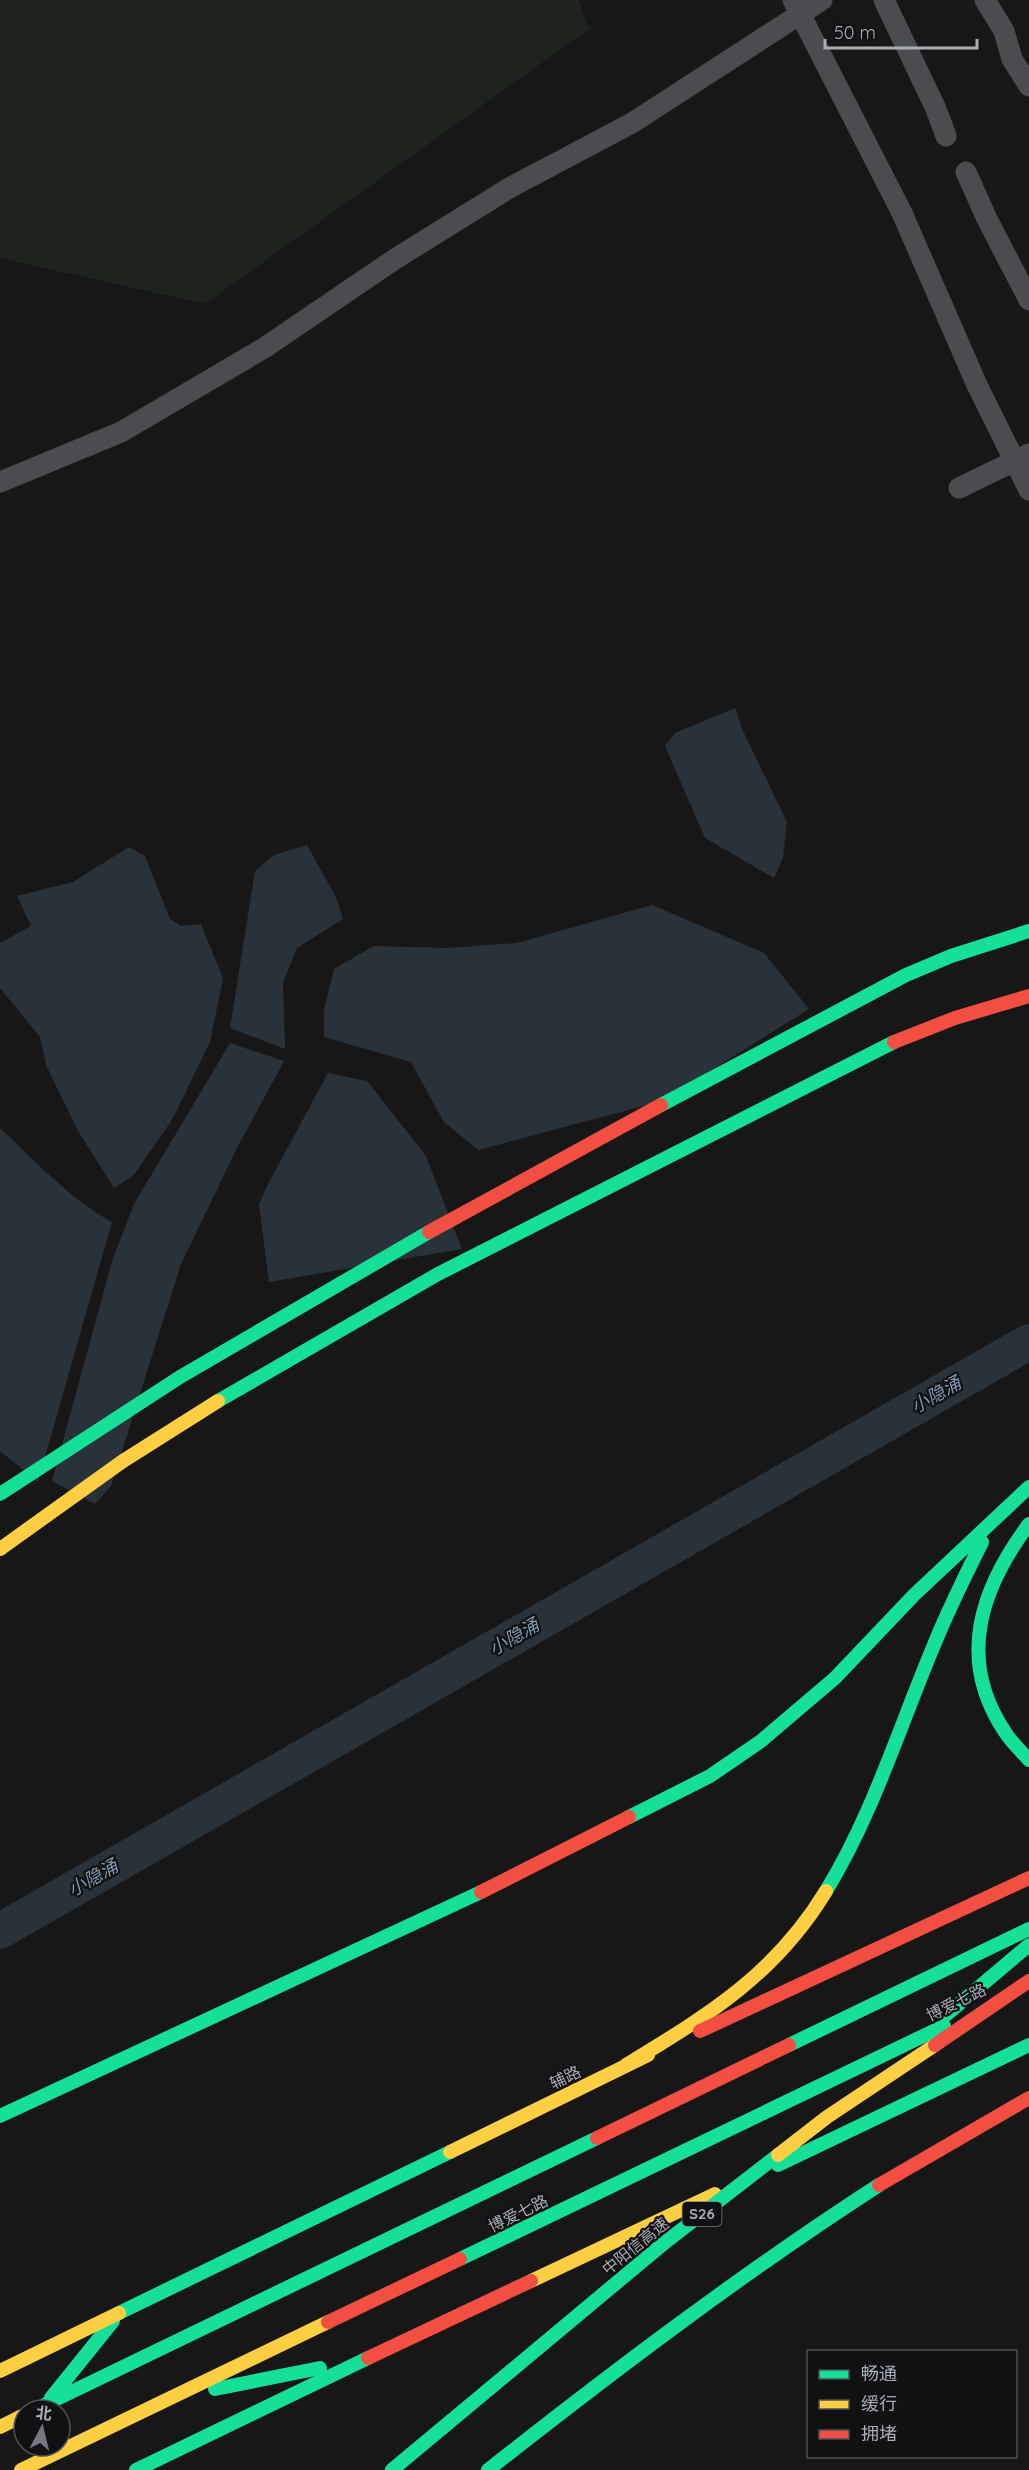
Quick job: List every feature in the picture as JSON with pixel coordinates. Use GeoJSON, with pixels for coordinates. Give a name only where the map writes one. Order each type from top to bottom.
{"type":"FeatureCollection","features":[{"type":"Feature","properties":{"kind":"main road"},"geometry":{"type":"LineString","coordinates":[[0,1494],[180,1377],[256,1331],[418,1238],[606,1135],[906,975],[951,956],[1029,932]]}},
{"type":"Feature","properties":{"kind":"main road"},"geometry":{"type":"LineString","coordinates":[[0,1549],[123,1461],[199,1412],[438,1274],[883,1046],[933,1024],[1029,996]]}},
{"type":"Feature","properties":{"kind":"main road"},"geometry":{"type":"LineString","coordinates":[[0,2116],[504,1881],[710,1776],[761,1741],[835,1678],[914,1595],[1029,1487]]}},
{"type":"Feature","properties":{"kind":"main road"},"geometry":{"type":"LineString","coordinates":[[626,2065],[732,1998],[778,1957],[815,1907],[848,1854],[865,1816],[957,1588],[983,1540],[1007,1506]]}},
{"type":"Feature","properties":{"kind":"main road"},"geometry":{"type":"LineString","coordinates":[[1029,1524],[1016,1539],[996,1572],[986,1598],[979,1628],[978,1657],[982,1688],[994,1719],[1013,1746],[1029,1761]]}},
{"type":"Feature","properties":{"kind":"main road","name":"辅路"},"geometry":{"type":"LineString","coordinates":[[0,2371],[626,2065],[1029,1878]]}},
{"type":"Feature","properties":{"kind":"main road","name":"博爱七路"},"geometry":{"type":"LineString","coordinates":[[59,2398],[1029,1929]]}},
{"type":"Feature","properties":{"kind":"main road"},"geometry":{"type":"LineString","coordinates":[[827,2117],[1029,1945]]}},
{"type":"Feature","properties":{"kind":"main road","name":"博爱七路"},"geometry":{"type":"LineString","coordinates":[[21,2470],[1029,1983]]}},
{"type":"Feature","properties":{"kind":"main road","name":"中阳信高速"},"geometry":{"type":"LineString","coordinates":[[392,2470],[663,2244],[827,2117],[1029,1983]]}},
{"type":"Feature","properties":{"kind":"main road"},"geometry":{"type":"LineString","coordinates":[[136,2470],[1029,2045]]}},
{"type":"Feature","properties":{"kind":"main road"},"geometry":{"type":"LineString","coordinates":[[488,2470],[744,2274],[957,2136],[1029,2098]]}},
{"type":"Feature","properties":{"kind":"main road"},"geometry":{"type":"LineString","coordinates":[[48,2398],[119,2313]]}},
{"type":"Feature","properties":{"kind":"main road"},"geometry":{"type":"LineString","coordinates":[[166,2399],[368,2358]]}},
{"type":"Feature","properties":{"kind":"street"},"geometry":{"type":"LineString","coordinates":[[0,482],[121,432],[264,348],[396,259],[511,187],[632,123],[797,7],[822,0]]}},
{"type":"Feature","properties":{"kind":"street"},"geometry":{"type":"LineString","coordinates":[[884,0],[936,109],[946,136]]}},
{"type":"Feature","properties":{"kind":"street"},"geometry":{"type":"LineString","coordinates":[[985,0],[1004,31],[1012,59],[1029,86]]}},
{"type":"Feature","properties":{"kind":"street"},"geometry":{"type":"LineString","coordinates":[[797,7],[902,213],[977,385],[1022,458],[1029,490]]}},
{"type":"Feature","properties":{"kind":"street"},"geometry":{"type":"LineString","coordinates":[[966,172],[987,219],[1029,300]]}},
{"type":"Feature","properties":{"kind":"street"},"geometry":{"type":"LineString","coordinates":[[959,488],[1022,458]]}},
{"type":"Feature","properties":{"kind":"shaded area"},"geometry":{"type":"Polygon","coordinates":[[[0,0],[578,0],[589,29],[205,304],[0,258],[0,0]]]}},
{"type":"Feature","properties":{"kind":"shaded area"},"geometry":{"type":"Polygon","coordinates":[[[735,708],[743,731],[787,822],[783,858],[774,878],[705,838],[665,746],[675,733],[735,708]]]}},
{"type":"Feature","properties":{"kind":"shaded area"},"geometry":{"type":"Polygon","coordinates":[[[307,845],[336,897],[343,919],[297,948],[283,983],[285,1049],[230,1028],[255,871],[274,855],[307,845]]]}},
{"type":"Feature","properties":{"kind":"shaded area"},"geometry":{"type":"Polygon","coordinates":[[[129,847],[145,856],[170,919],[181,926],[201,924],[223,978],[210,1042],[172,1120],[133,1176],[114,1188],[78,1131],[46,1065],[40,1037],[0,988],[0,943],[31,926],[17,896],[73,882],[129,847]]]}},
{"type":"Feature","properties":{"kind":"shaded area"},"geometry":{"type":"Polygon","coordinates":[[[652,905],[764,953],[809,1009],[662,1101],[478,1150],[444,1122],[411,1062],[324,1037],[324,1010],[334,969],[374,946],[447,948],[517,943],[652,905]]]}},
{"type":"Feature","properties":{"kind":"shaded area"},"geometry":{"type":"Polygon","coordinates":[[[230,1043],[284,1061],[236,1150],[181,1264],[111,1486],[95,1504],[52,1481],[113,1258],[134,1204],[230,1043]]]}},
{"type":"Feature","properties":{"kind":"shaded area"},"geometry":{"type":"Polygon","coordinates":[[[328,1073],[367,1081],[426,1156],[462,1249],[269,1282],[259,1204],[328,1073]]]}},
{"type":"Feature","properties":{"kind":"shaded area"},"geometry":{"type":"Polygon","coordinates":[[[0,1128],[67,1191],[112,1222],[38,1482],[0,1451],[0,1128]]]}},
{"type":"Feature","properties":{"kind":"waterway","name":"小隐涌"},"geometry":{"type":"LineString","coordinates":[[0,1931],[1029,1342]]}},
{"type":"Feature","properties":{"kind":"traffic: fast"},"geometry":{"type":"LineString","coordinates":[[661,1105],[906,975],[951,956],[1029,931]]}},
{"type":"Feature","properties":{"kind":"traffic: fast"},"geometry":{"type":"LineString","coordinates":[[218,1401],[438,1274],[894,1042]]}},
{"type":"Feature","properties":{"kind":"traffic: fast"},"geometry":{"type":"LineString","coordinates":[[0,1494],[180,1377],[429,1232]]}},
{"type":"Feature","properties":{"kind":"traffic: fast"},"geometry":{"type":"LineString","coordinates":[[629,1817],[710,1776],[761,1741],[835,1678],[914,1595],[1029,1487]]}},
{"type":"Feature","properties":{"kind":"traffic: fast"},"geometry":{"type":"LineString","coordinates":[[1029,1524],[1012,1548],[987,1599],[978,1651],[981,1678],[990,1705],[1007,1736],[1029,1760]]}},
{"type":"Feature","properties":{"kind":"traffic: fast"},"geometry":{"type":"LineString","coordinates":[[826,1891],[843,1862],[872,1801],[939,1632],[982,1542]]}},
{"type":"Feature","properties":{"kind":"traffic: fast"},"geometry":{"type":"LineString","coordinates":[[0,2116],[481,1892]]}},
{"type":"Feature","properties":{"kind":"traffic: fast"},"geometry":{"type":"LineString","coordinates":[[789,2045],[1029,1929]]}},
{"type":"Feature","properties":{"kind":"traffic: fast"},"geometry":{"type":"LineString","coordinates":[[946,2015],[1029,1945]]}},
{"type":"Feature","properties":{"kind":"traffic: fast"},"geometry":{"type":"LineString","coordinates":[[460,2259],[944,2026]]}},
{"type":"Feature","properties":{"kind":"traffic: fast"},"geometry":{"type":"LineString","coordinates":[[778,2165],[1029,2045]]}},
{"type":"Feature","properties":{"kind":"traffic: fast"},"geometry":{"type":"LineString","coordinates":[[59,2398],[597,2138]]}},
{"type":"Feature","properties":{"kind":"traffic: fast"},"geometry":{"type":"LineString","coordinates":[[119,2313],[450,2152]]}},
{"type":"Feature","properties":{"kind":"traffic: fast"},"geometry":{"type":"LineString","coordinates":[[392,2470],[663,2244],[778,2155]]}},
{"type":"Feature","properties":{"kind":"traffic: fast"},"geometry":{"type":"LineString","coordinates":[[488,2470],[680,2323],[828,2218],[879,2185]]}},
{"type":"Feature","properties":{"kind":"traffic: fast"},"geometry":{"type":"LineString","coordinates":[[51,2398],[113,2321]]}},
{"type":"Feature","properties":{"kind":"traffic: fast"},"geometry":{"type":"LineString","coordinates":[[136,2470],[368,2358]]}},
{"type":"Feature","properties":{"kind":"traffic: fast"},"geometry":{"type":"LineString","coordinates":[[215,2389],[320,2368]]}},
{"type":"Feature","properties":{"kind":"traffic: slow"},"geometry":{"type":"LineString","coordinates":[[0,1549],[123,1461],[218,1401]]}},
{"type":"Feature","properties":{"kind":"traffic: slow"},"geometry":{"type":"LineString","coordinates":[[626,2065],[685,2029],[738,1991],[785,1947],[826,1891]]}},
{"type":"Feature","properties":{"kind":"traffic: slow"},"geometry":{"type":"LineString","coordinates":[[778,2155],[827,2117],[935,2045]]}},
{"type":"Feature","properties":{"kind":"traffic: slow"},"geometry":{"type":"LineString","coordinates":[[450,2152],[648,2055]]}},
{"type":"Feature","properties":{"kind":"traffic: slow"},"geometry":{"type":"LineString","coordinates":[[531,2281],[715,2194]]}},
{"type":"Feature","properties":{"kind":"traffic: slow"},"geometry":{"type":"LineString","coordinates":[[0,2371],[119,2313]]}},
{"type":"Feature","properties":{"kind":"traffic: slow"},"geometry":{"type":"LineString","coordinates":[[21,2470],[328,2322]]}},
{"type":"Feature","properties":{"kind":"traffic: slow"},"geometry":{"type":"LineString","coordinates":[[0,2427],[12,2421]]}},
{"type":"Feature","properties":{"kind":"traffic: jam"},"geometry":{"type":"LineString","coordinates":[[894,1042],[955,1018],[1029,996]]}},
{"type":"Feature","properties":{"kind":"traffic: jam"},"geometry":{"type":"LineString","coordinates":[[429,1232],[661,1105]]}},
{"type":"Feature","properties":{"kind":"traffic: jam"},"geometry":{"type":"LineString","coordinates":[[481,1892],[629,1817]]}},
{"type":"Feature","properties":{"kind":"traffic: jam"},"geometry":{"type":"LineString","coordinates":[[700,2031],[1029,1878]]}},
{"type":"Feature","properties":{"kind":"traffic: jam"},"geometry":{"type":"LineString","coordinates":[[935,2045],[1029,1981]]}},
{"type":"Feature","properties":{"kind":"traffic: jam"},"geometry":{"type":"LineString","coordinates":[[597,2138],[789,2045]]}},
{"type":"Feature","properties":{"kind":"traffic: jam"},"geometry":{"type":"LineString","coordinates":[[879,2185],[1029,2098]]}},
{"type":"Feature","properties":{"kind":"traffic: jam"},"geometry":{"type":"LineString","coordinates":[[328,2322],[460,2259]]}},
{"type":"Feature","properties":{"kind":"traffic: jam"},"geometry":{"type":"LineString","coordinates":[[368,2358],[531,2281]]}}]}
